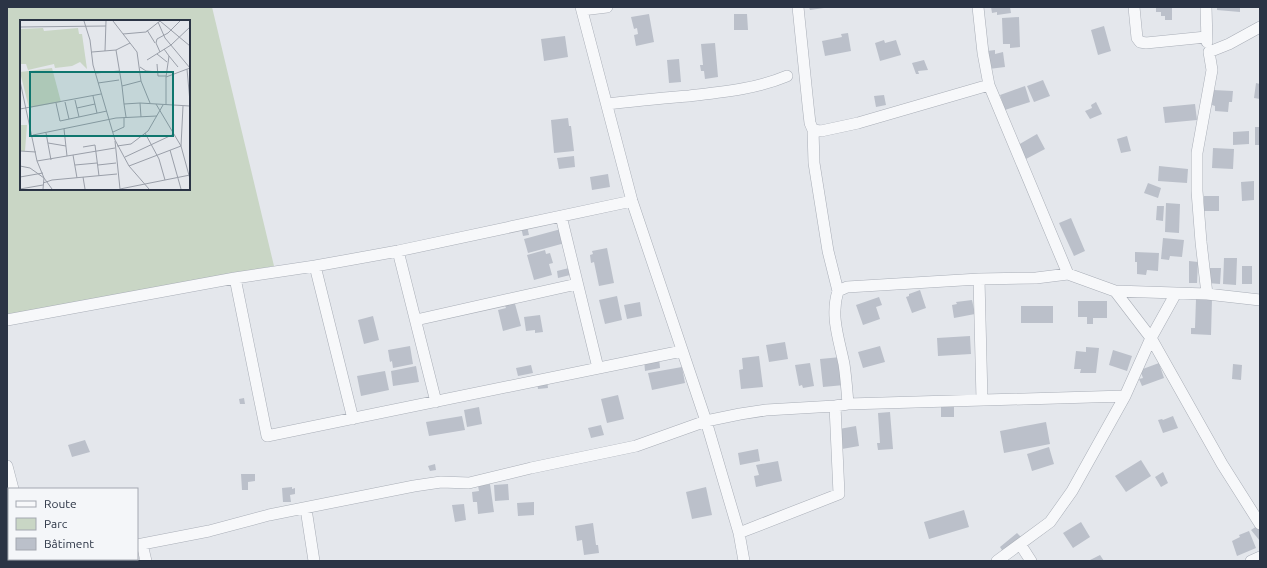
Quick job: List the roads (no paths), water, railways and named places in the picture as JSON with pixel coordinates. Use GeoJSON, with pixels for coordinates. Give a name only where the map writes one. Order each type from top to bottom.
{"type":"FeatureCollection","features":[{"type":"Feature","properties":{"kind":"street"},"geometry":{"type":"LineString","coordinates":[[607,7],[581,9],[632,201],[706,421],[739,533],[744,561]]}},
{"type":"Feature","properties":{"kind":"street"},"geometry":{"type":"LineString","coordinates":[[798,7],[810,123],[813,130],[814,163],[828,251],[838,291],[835,300],[834,315],[844,366],[848,404]]}},
{"type":"Feature","properties":{"kind":"street"},"geometry":{"type":"LineString","coordinates":[[978,7],[983,53],[989,85],[1068,274]]}},
{"type":"Feature","properties":{"kind":"street"},"geometry":{"type":"LineString","coordinates":[[1133,7],[1137,38],[1140,42],[1146,43],[1206,36]]}},
{"type":"Feature","properties":{"kind":"street"},"geometry":{"type":"LineString","coordinates":[[1206,7],[1206,36],[1212,70],[1197,153],[1197,191],[1207,294]]}},
{"type":"Feature","properties":{"kind":"street"},"geometry":{"type":"LineString","coordinates":[[1209,52],[1229,44],[1260,27]]}},
{"type":"Feature","properties":{"kind":"street"},"geometry":{"type":"LineString","coordinates":[[607,104],[749,88],[769,84],[787,76]]}},
{"type":"Feature","properties":{"kind":"street"},"geometry":{"type":"LineString","coordinates":[[813,130],[821,131],[847,126],[989,85]]}},
{"type":"Feature","properties":{"kind":"street"},"geometry":{"type":"LineString","coordinates":[[7,320],[235,278],[315,266],[398,251],[632,201]]}},
{"type":"Feature","properties":{"kind":"street"},"geometry":{"type":"LineString","coordinates":[[561,216],[598,368]]}},
{"type":"Feature","properties":{"kind":"street"},"geometry":{"type":"LineString","coordinates":[[398,251],[436,402]]}},
{"type":"Feature","properties":{"kind":"street"},"geometry":{"type":"LineString","coordinates":[[315,266],[353,419]]}},
{"type":"Feature","properties":{"kind":"street"},"geometry":{"type":"LineString","coordinates":[[838,291],[847,287],[979,279],[1036,278],[1068,274],[1115,291],[1176,292],[1260,300]]}},
{"type":"Feature","properties":{"kind":"street"},"geometry":{"type":"LineString","coordinates":[[235,278],[268,436],[682,350]]}},
{"type":"Feature","properties":{"kind":"street"},"geometry":{"type":"LineString","coordinates":[[979,279],[982,400]]}},
{"type":"Feature","properties":{"kind":"street"},"geometry":{"type":"LineString","coordinates":[[416,320],[577,284]]}},
{"type":"Feature","properties":{"kind":"street"},"geometry":{"type":"LineString","coordinates":[[1115,291],[1151,338],[1222,464],[1260,524]]}},
{"type":"Feature","properties":{"kind":"street"},"geometry":{"type":"LineString","coordinates":[[997,561],[1050,522],[1072,491],[1125,396],[1151,338],[1176,292]]}},
{"type":"Feature","properties":{"kind":"street"},"geometry":{"type":"LineString","coordinates":[[146,561],[139,545],[209,531],[269,515],[414,486],[441,482],[470,483],[636,446],[706,421],[766,410],[848,404],[1125,396]]}},
{"type":"Feature","properties":{"kind":"street"},"geometry":{"type":"LineString","coordinates":[[739,533],[839,494],[835,406]]}},
{"type":"Feature","properties":{"kind":"street"},"geometry":{"type":"LineString","coordinates":[[7,466],[13,488]]}},
{"type":"Feature","properties":{"kind":"street"},"geometry":{"type":"LineString","coordinates":[[306,508],[314,561]]}},
{"type":"Feature","properties":{"kind":"street"},"geometry":{"type":"LineString","coordinates":[[1020,544],[1031,561]]}},
{"type":"Feature","properties":{"kind":"street"},"geometry":{"type":"LineString","coordinates":[[1250,561],[1260,557]]}}]}
